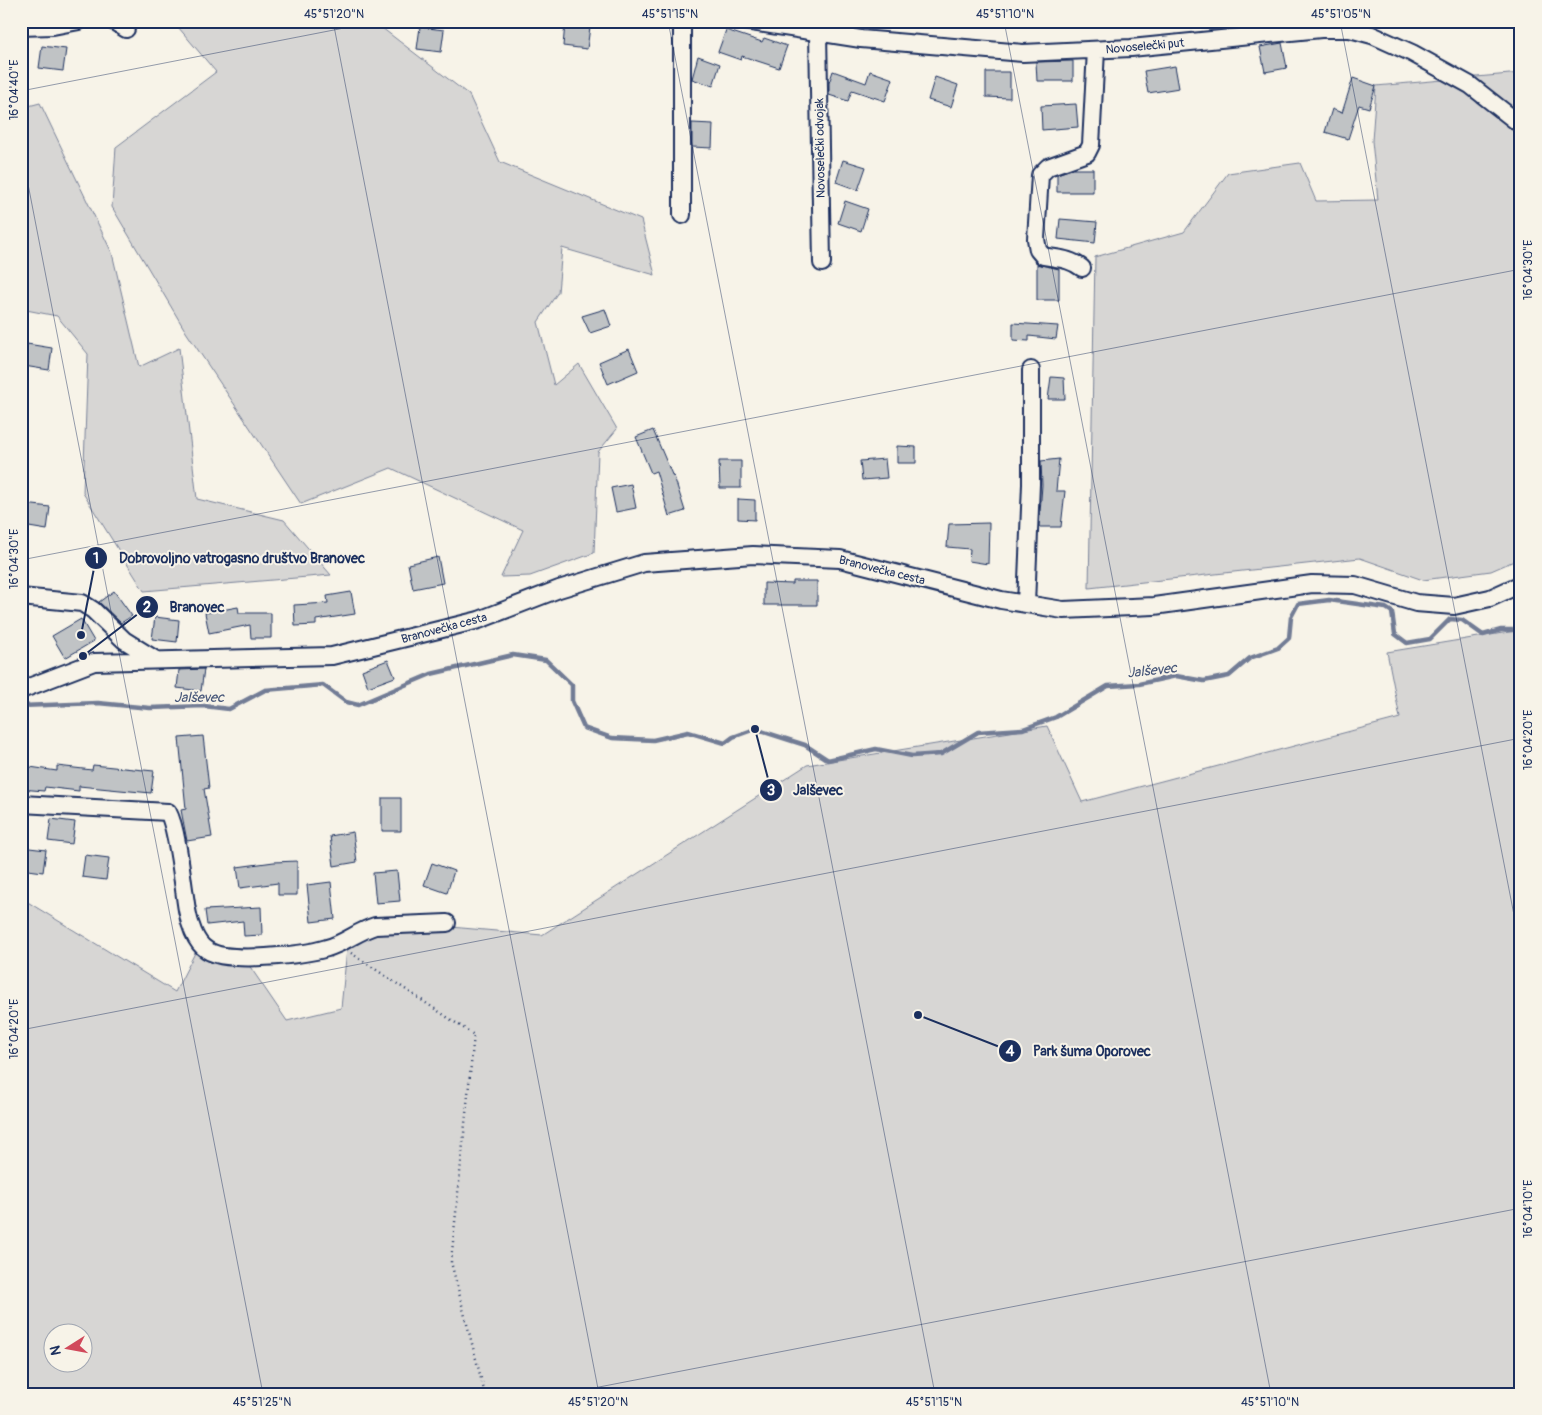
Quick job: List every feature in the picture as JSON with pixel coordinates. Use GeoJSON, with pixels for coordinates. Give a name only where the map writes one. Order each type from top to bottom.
{"type":"FeatureCollection","features":[{"type":"Feature","properties":{"kind":"street"},"geometry":{"type":"LineString","coordinates":[[21,27],[53,26],[79,21]]}},
{"type":"Feature","properties":{"kind":"street"},"geometry":{"type":"LineString","coordinates":[[682,21],[682,215]]}},
{"type":"Feature","properties":{"kind":"street","name":"Novoselečki put"},"geometry":{"type":"LineString","coordinates":[[745,21],[861,39],[1023,53],[1131,48],[1349,25],[1470,85],[1521,125]]}},
{"type":"Feature","properties":{"kind":"street","name":"Novoselečki odvojak"},"geometry":{"type":"LineString","coordinates":[[818,32],[822,263]]}},
{"type":"Feature","properties":{"kind":"street"},"geometry":{"type":"LineString","coordinates":[[1082,268],[1073,261],[1043,256],[1038,250],[1036,238],[1040,175],[1048,166],[1087,153],[1091,145],[1096,50]]}},
{"type":"Feature","properties":{"kind":"street"},"geometry":{"type":"LineString","coordinates":[[1026,604],[1031,493],[1031,370]]}},
{"type":"Feature","properties":{"kind":"street","name":"Branovečka cesta"},"geometry":{"type":"LineString","coordinates":[[21,690],[94,662],[332,656],[479,620],[559,589],[644,563],[753,555],[840,559],[1001,600],[1063,610],[1154,606],[1312,584],[1355,585],[1416,604],[1454,606],[1490,598],[1521,584]]}},
{"type":"Feature","properties":{"kind":"street"},"geometry":{"type":"LineString","coordinates":[[21,597],[82,603],[93,610],[124,640],[157,661]]}},
{"type":"Feature","properties":{"kind":"street"},"geometry":{"type":"LineString","coordinates":[[21,804],[168,812],[188,916],[195,935],[206,950],[226,956],[255,958],[326,948],[376,926],[447,923]]}},
{"type":"Feature","properties":{"kind":"path"},"geometry":{"type":"LineString","coordinates":[[338,944],[474,1035],[451,1262],[485,1394]]}},
{"type":"Feature","properties":{"kind":"shaded area"},"geometry":{"type":"Polygon","coordinates":[[[173,21],[373,21],[469,95],[500,162],[641,220],[655,275],[562,248],[558,292],[538,322],[554,385],[579,364],[617,429],[598,452],[594,553],[530,576],[501,577],[523,530],[391,468],[301,504],[186,332],[112,207],[116,147],[216,72],[173,21]]]}},
{"type":"Feature","properties":{"kind":"shaded area"},"geometry":{"type":"Polygon","coordinates":[[[1521,73],[1521,558],[1491,571],[1423,580],[1360,558],[1089,588],[1095,257],[1184,232],[1228,173],[1300,163],[1316,201],[1378,200],[1372,141],[1376,86],[1521,73]]]}},
{"type":"Feature","properties":{"kind":"shaded area"},"geometry":{"type":"Polygon","coordinates":[[[40,103],[112,253],[139,367],[179,348],[197,499],[284,520],[331,575],[144,591],[83,493],[88,354],[57,316],[21,309],[21,108],[40,103]]]}},
{"type":"Feature","properties":{"kind":"shaded area"},"geometry":{"type":"Polygon","coordinates":[[[1521,630],[1521,1394],[21,1394],[21,898],[175,992],[199,945],[240,952],[287,1021],[341,1008],[347,949],[393,922],[542,935],[807,765],[1047,726],[1082,802],[1400,718],[1387,652],[1521,630]]]}},
{"type":"Feature","properties":{"kind":"building"},"geometry":{"type":"Polygon","coordinates":[[[565,24],[590,27],[587,49],[563,46],[565,24]]]}},
{"type":"Feature","properties":{"kind":"building"},"geometry":{"type":"Polygon","coordinates":[[[420,27],[444,30],[441,52],[417,49],[420,27]]]}},
{"type":"Feature","properties":{"kind":"building"},"geometry":{"type":"Polygon","coordinates":[[[726,30],[762,42],[764,38],[787,46],[779,68],[742,56],[741,60],[718,52],[726,30]]]}},
{"type":"Feature","properties":{"kind":"building"},"geometry":{"type":"Polygon","coordinates":[[[1282,43],[1287,68],[1265,72],[1260,47],[1282,43]]]}},
{"type":"Feature","properties":{"kind":"building"},"geometry":{"type":"Polygon","coordinates":[[[42,46],[66,49],[63,71],[39,68],[42,46]]]}},
{"type":"Feature","properties":{"kind":"building"},"geometry":{"type":"Polygon","coordinates":[[[698,56],[720,64],[713,86],[692,79],[698,56]]]}},
{"type":"Feature","properties":{"kind":"building"},"geometry":{"type":"Polygon","coordinates":[[[1073,61],[1073,81],[1037,81],[1036,62],[1073,61]]]}},
{"type":"Feature","properties":{"kind":"building"},"geometry":{"type":"Polygon","coordinates":[[[1175,66],[1179,88],[1148,93],[1144,71],[1175,66]]]}},
{"type":"Feature","properties":{"kind":"building"},"geometry":{"type":"Polygon","coordinates":[[[833,71],[866,83],[870,71],[893,79],[885,101],[852,90],[848,101],[829,95],[829,83],[833,71]]]}},
{"type":"Feature","properties":{"kind":"building"},"geometry":{"type":"Polygon","coordinates":[[[986,72],[1010,72],[1010,98],[986,97],[986,72]]]}},
{"type":"Feature","properties":{"kind":"building"},"geometry":{"type":"Polygon","coordinates":[[[935,77],[958,85],[951,107],[928,100],[935,77]]]}},
{"type":"Feature","properties":{"kind":"building"},"geometry":{"type":"Polygon","coordinates":[[[1353,78],[1376,86],[1369,108],[1359,105],[1348,139],[1325,132],[1332,109],[1342,113],[1353,78]]]}},
{"type":"Feature","properties":{"kind":"building"},"geometry":{"type":"Polygon","coordinates":[[[1076,104],[1078,127],[1042,130],[1041,106],[1076,104]]]}},
{"type":"Feature","properties":{"kind":"building"},"geometry":{"type":"Polygon","coordinates":[[[692,123],[713,124],[712,148],[692,147],[692,123]]]}},
{"type":"Feature","properties":{"kind":"building"},"geometry":{"type":"Polygon","coordinates":[[[843,160],[866,167],[858,190],[836,182],[843,160]]]}},
{"type":"Feature","properties":{"kind":"building"},"geometry":{"type":"Polygon","coordinates":[[[1072,169],[1093,169],[1093,192],[1057,192],[1057,174],[1072,169]]]}},
{"type":"Feature","properties":{"kind":"building"},"geometry":{"type":"Polygon","coordinates":[[[845,201],[868,209],[861,231],[838,223],[845,201]]]}},
{"type":"Feature","properties":{"kind":"building"},"geometry":{"type":"Polygon","coordinates":[[[1060,219],[1097,222],[1095,243],[1058,239],[1060,219]]]}},
{"type":"Feature","properties":{"kind":"building"},"geometry":{"type":"Polygon","coordinates":[[[1037,264],[1059,269],[1059,300],[1037,300],[1037,264]]]}},
{"type":"Feature","properties":{"kind":"building"},"geometry":{"type":"Polygon","coordinates":[[[605,309],[611,326],[590,333],[582,316],[605,309]]]}},
{"type":"Feature","properties":{"kind":"building"},"geometry":{"type":"Polygon","coordinates":[[[1013,323],[1058,326],[1056,339],[1029,336],[1029,341],[1013,340],[1013,323]]]}},
{"type":"Feature","properties":{"kind":"building"},"geometry":{"type":"Polygon","coordinates":[[[27,344],[52,348],[49,370],[24,366],[27,344]]]}},
{"type":"Feature","properties":{"kind":"building"},"geometry":{"type":"Polygon","coordinates":[[[629,349],[638,371],[608,384],[599,362],[629,349]]]}},
{"type":"Feature","properties":{"kind":"building"},"geometry":{"type":"Polygon","coordinates":[[[1051,377],[1064,378],[1065,399],[1048,399],[1051,377]]]}},
{"type":"Feature","properties":{"kind":"building"},"geometry":{"type":"Polygon","coordinates":[[[653,430],[674,476],[685,511],[669,516],[656,471],[651,473],[636,437],[653,430]]]}},
{"type":"Feature","properties":{"kind":"building"},"geometry":{"type":"Polygon","coordinates":[[[897,446],[916,447],[916,463],[897,463],[897,446]]]}},
{"type":"Feature","properties":{"kind":"building"},"geometry":{"type":"Polygon","coordinates":[[[885,459],[887,478],[862,480],[860,461],[885,459]]]}},
{"type":"Feature","properties":{"kind":"building"},"geometry":{"type":"Polygon","coordinates":[[[1059,459],[1056,491],[1065,491],[1061,527],[1039,527],[1042,485],[1041,461],[1059,459]]]}},
{"type":"Feature","properties":{"kind":"building"},"geometry":{"type":"Polygon","coordinates":[[[719,461],[741,461],[741,488],[720,488],[719,461]]]}},
{"type":"Feature","properties":{"kind":"building"},"geometry":{"type":"Polygon","coordinates":[[[631,484],[636,508],[616,512],[611,488],[631,484]]]}},
{"type":"Feature","properties":{"kind":"building"},"geometry":{"type":"Polygon","coordinates":[[[738,499],[755,500],[755,520],[738,519],[738,499]]]}},
{"type":"Feature","properties":{"kind":"building"},"geometry":{"type":"Polygon","coordinates":[[[25,504],[50,507],[47,530],[23,526],[25,504]]]}},
{"type":"Feature","properties":{"kind":"building"},"geometry":{"type":"Polygon","coordinates":[[[989,523],[988,564],[969,561],[970,549],[947,547],[949,524],[989,523]]]}},
{"type":"Feature","properties":{"kind":"building"},"geometry":{"type":"Polygon","coordinates":[[[438,557],[443,583],[413,589],[408,564],[438,557]]]}},
{"type":"Feature","properties":{"kind":"building"},"geometry":{"type":"Polygon","coordinates":[[[793,581],[817,581],[817,605],[764,605],[764,583],[793,584],[793,581]]]}},
{"type":"Feature","properties":{"kind":"building"},"geometry":{"type":"Polygon","coordinates":[[[114,591],[132,616],[121,623],[99,602],[114,591]]]}},
{"type":"Feature","properties":{"kind":"building"},"geometry":{"type":"Polygon","coordinates":[[[351,592],[355,614],[316,620],[316,625],[295,626],[294,605],[328,603],[327,596],[351,592]]]}},
{"type":"Feature","properties":{"kind":"building"},"geometry":{"type":"Polygon","coordinates":[[[238,607],[239,613],[271,613],[271,638],[251,638],[250,625],[209,633],[205,613],[238,607]]]}},
{"type":"Feature","properties":{"kind":"building"},"geometry":{"type":"Polygon","coordinates":[[[155,617],[179,620],[177,642],[152,639],[155,617]]]}},
{"type":"Feature","properties":{"kind":"building"},"geometry":{"type":"Polygon","coordinates":[[[81,619],[94,641],[65,658],[52,636],[81,619]]]}},
{"type":"Feature","properties":{"kind":"building"},"geometry":{"type":"Polygon","coordinates":[[[388,660],[395,677],[368,687],[362,670],[388,660]]]}},
{"type":"Feature","properties":{"kind":"building"},"geometry":{"type":"Polygon","coordinates":[[[204,669],[201,691],[177,688],[179,670],[204,669]]]}},
{"type":"Feature","properties":{"kind":"building"},"geometry":{"type":"Polygon","coordinates":[[[203,736],[209,788],[204,789],[212,837],[187,841],[181,810],[186,809],[179,738],[203,736]]]}},
{"type":"Feature","properties":{"kind":"building"},"geometry":{"type":"Polygon","coordinates":[[[93,765],[154,771],[151,793],[79,786],[79,791],[45,787],[44,791],[21,789],[23,766],[57,771],[57,766],[92,770],[93,765]]]}},
{"type":"Feature","properties":{"kind":"building"},"geometry":{"type":"Polygon","coordinates":[[[382,798],[401,798],[401,831],[382,831],[382,798]]]}},
{"type":"Feature","properties":{"kind":"building"},"geometry":{"type":"Polygon","coordinates":[[[51,819],[75,822],[72,844],[48,841],[51,819]]]}},
{"type":"Feature","properties":{"kind":"building"},"geometry":{"type":"Polygon","coordinates":[[[353,832],[357,862],[334,866],[330,836],[353,832]]]}},
{"type":"Feature","properties":{"kind":"building"},"geometry":{"type":"Polygon","coordinates":[[[21,847],[46,850],[43,872],[21,869],[21,847]]]}},
{"type":"Feature","properties":{"kind":"building"},"geometry":{"type":"Polygon","coordinates":[[[85,855],[109,858],[106,880],[82,877],[85,855]]]}},
{"type":"Feature","properties":{"kind":"building"},"geometry":{"type":"Polygon","coordinates":[[[297,861],[297,895],[278,895],[278,883],[240,888],[237,867],[297,861]]]}},
{"type":"Feature","properties":{"kind":"building"},"geometry":{"type":"Polygon","coordinates":[[[432,863],[454,871],[447,893],[424,885],[432,863]]]}},
{"type":"Feature","properties":{"kind":"building"},"geometry":{"type":"Polygon","coordinates":[[[397,871],[400,901],[376,903],[373,873],[397,871]]]}},
{"type":"Feature","properties":{"kind":"building"},"geometry":{"type":"Polygon","coordinates":[[[331,882],[335,919],[311,922],[307,885],[331,882]]]}},
{"type":"Feature","properties":{"kind":"building"},"geometry":{"type":"Polygon","coordinates":[[[261,907],[262,935],[244,936],[243,921],[207,925],[205,910],[261,907]]]}},
{"type":"Feature","properties":{"kind":"waterway","name":"Jalševec"},"geometry":{"type":"LineString","coordinates":[[21,706],[98,703],[150,708],[204,706],[229,709],[265,690],[323,685],[346,702],[358,705],[431,674],[513,655],[546,660],[572,685],[572,701],[584,728],[612,738],[653,740],[688,732],[725,743],[733,737],[755,729],[805,745],[828,760],[876,749],[912,756],[941,754],[978,732],[1023,729],[1056,717],[1108,686],[1139,684],[1176,676],[1204,681],[1229,676],[1250,658],[1278,648],[1289,638],[1291,617],[1298,604],[1329,600],[1386,608],[1392,612],[1395,634],[1407,643],[1430,639],[1450,619],[1462,620],[1483,635],[1501,630],[1521,630]]}},
{"type":"Feature","properties":{"kind":"place","name":"Dobrovoljno vatrogasno društvo Branovec"},"geometry":{"type":"Point","coordinates":[81,635]}},
{"type":"Feature","properties":{"kind":"place","name":"Branovec"},"geometry":{"type":"Point","coordinates":[83,656]}},
{"type":"Feature","properties":{"kind":"place","name":"Jalševec"},"geometry":{"type":"Point","coordinates":[755,729]}},
{"type":"Feature","properties":{"kind":"place","name":"Park šuma Oporovec"},"geometry":{"type":"Point","coordinates":[918,1015]}}]}
